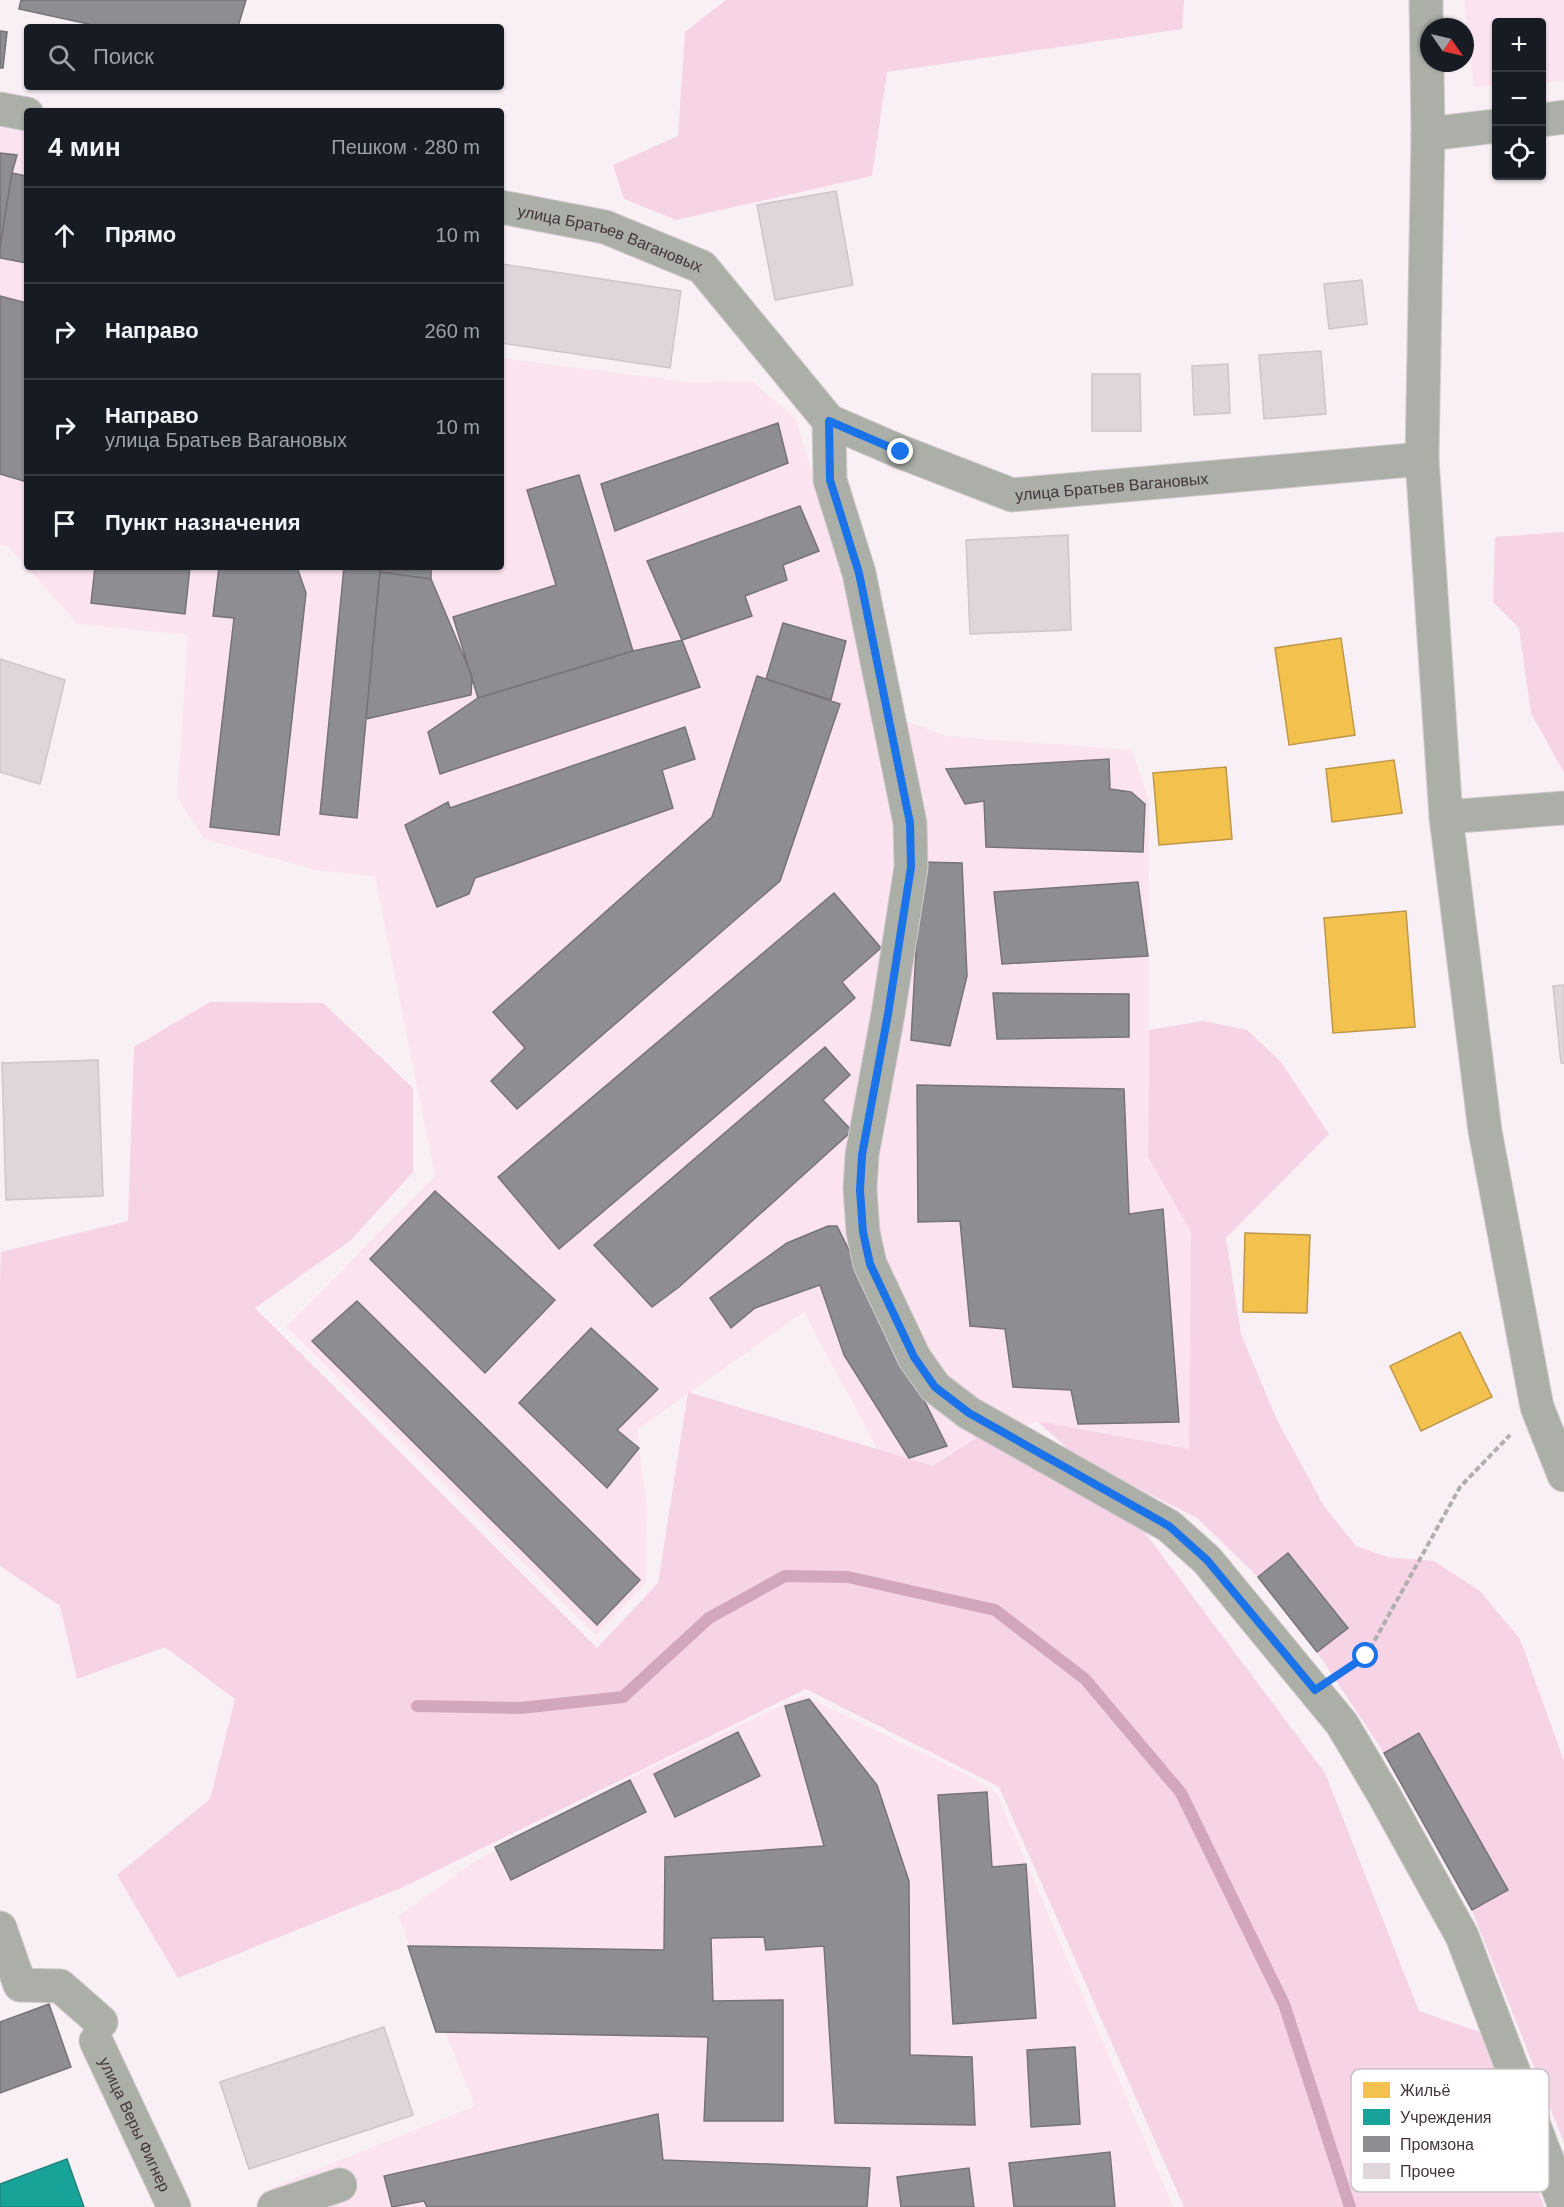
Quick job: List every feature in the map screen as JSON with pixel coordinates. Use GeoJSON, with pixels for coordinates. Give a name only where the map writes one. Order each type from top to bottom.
{"type":"FeatureCollection","features":[{"type":"Feature","properties":{"kind":"street"},"geometry":{"type":"LineString","coordinates":[[1426,0],[1428,134],[1422,459],[1446,817],[1485,1131],[1537,1407],[1564,1475]]}},
{"type":"Feature","properties":{"kind":"street"},"geometry":{"type":"LineString","coordinates":[[0,109],[24,113]]}},
{"type":"Feature","properties":{"kind":"street"},"geometry":{"type":"LineString","coordinates":[[1546,119],[1564,117]]}},
{"type":"Feature","properties":{"kind":"street"},"geometry":{"type":"LineString","coordinates":[[1428,134],[1492,127]]}},
{"type":"Feature","properties":{"kind":"street","name":"улица Братьев Вагановых"},"geometry":{"type":"LineString","coordinates":[[504,208],[605,227],[702,267],[829,421],[1012,495],[1422,459]]}},
{"type":"Feature","properties":{"kind":"street"},"geometry":{"type":"LineString","coordinates":[[829,421],[830,480],[859,573],[910,823],[911,867],[888,1014],[862,1155],[860,1190],[863,1232],[870,1264],[914,1357],[935,1387],[969,1413],[1169,1526],[1207,1560],[1315,1690],[1342,1724],[1462,1936],[1513,2069]]}},
{"type":"Feature","properties":{"kind":"street"},"geometry":{"type":"LineString","coordinates":[[1446,817],[1564,808]]}},
{"type":"Feature","properties":{"kind":"street","name":"улица Веры Фигнер"},"geometry":{"type":"LineString","coordinates":[[0,1928],[20,1985],[60,1986],[99,2032],[174,2207]]}},
{"type":"Feature","properties":{"kind":"street"},"geometry":{"type":"LineString","coordinates":[[1549,2165],[1564,2204]]}},
{"type":"Feature","properties":{"kind":"street"},"geometry":{"type":"LineString","coordinates":[[274,2207],[340,2185]]}},
{"type":"Feature","properties":{"kind":"path"},"geometry":{"type":"LineString","coordinates":[[1315,1690],[1366,1656],[1460,1487],[1537,1407]]}},
{"type":"Feature","properties":{"kind":"shaded area"},"geometry":{"type":"Polygon","coordinates":[[[726,0],[1184,0],[1182,29],[887,72],[872,176],[676,220],[624,199],[613,165],[678,136],[685,32],[726,0]]]}},
{"type":"Feature","properties":{"kind":"shaded area"},"geometry":{"type":"Polygon","coordinates":[[[1464,0],[1564,0],[1564,81],[1546,83],[1546,18],[1492,18],[1492,86],[1474,87],[1474,18],[1466,18],[1464,0]]]}},
{"type":"Feature","properties":{"kind":"shaded area"},"geometry":{"type":"Polygon","coordinates":[[[0,128],[24,132],[24,564],[9,547],[0,545],[0,128]]]}},
{"type":"Feature","properties":{"kind":"shaded area"},"geometry":{"type":"Polygon","coordinates":[[[504,358],[691,382],[752,381],[796,419],[822,505],[858,608],[869,707],[946,736],[1132,750],[1149,801],[1148,1157],[1192,1232],[1189,1449],[1037,1421],[895,1482],[804,1312],[637,1430],[647,1508],[646,1583],[596,1635],[286,1327],[435,1176],[375,877],[316,870],[204,839],[177,797],[188,635],[77,624],[29,570],[504,570],[504,358]]]}},
{"type":"Feature","properties":{"kind":"shaded area"},"geometry":{"type":"Polygon","coordinates":[[[1564,533],[1564,773],[1531,713],[1519,628],[1493,602],[1495,537],[1564,533]]]}},
{"type":"Feature","properties":{"kind":"shaded area"},"geometry":{"type":"Polygon","coordinates":[[[210,1002],[323,1003],[413,1088],[413,1172],[350,1241],[255,1308],[597,1648],[658,1583],[688,1392],[933,1466],[980,1436],[1134,1518],[1325,1773],[1419,2011],[1480,2032],[1494,2069],[1351,2069],[1351,2192],[1539,2192],[1544,2207],[1184,2207],[999,1787],[806,1689],[401,1888],[178,1978],[117,1875],[210,1799],[235,1699],[165,1647],[77,1679],[60,1606],[0,1566],[1,1252],[128,1221],[134,1047],[210,1002]]]}},
{"type":"Feature","properties":{"kind":"shaded area"},"geometry":{"type":"Polygon","coordinates":[[[1203,1021],[1247,1030],[1281,1062],[1329,1134],[1226,1238],[1241,1334],[1277,1420],[1324,1506],[1356,1546],[1388,1557],[1434,1561],[1480,1591],[1520,1639],[1564,1761],[1564,2143],[1549,2105],[1549,2069],[1535,2069],[1472,1910],[1508,1889],[1419,1733],[1384,1753],[1317,1652],[1348,1627],[1289,1553],[1258,1577],[1197,1518],[1077,1457],[1037,1421],[1189,1449],[1191,1232],[1148,1157],[1149,1030],[1203,1021]]]}},
{"type":"Feature","properties":{"kind":"shaded area"},"geometry":{"type":"Polygon","coordinates":[[[803,1695],[968,1775],[997,1794],[1173,2207],[265,2207],[273,2187],[475,2106],[398,1916],[479,1859],[642,1772],[803,1695]]]}},
{"type":"Feature","properties":{"kind":"building: Жильё"},"geometry":{"type":"Polygon","coordinates":[[[1341,638],[1355,735],[1289,745],[1275,648],[1341,638]]]}},
{"type":"Feature","properties":{"kind":"building: Жильё"},"geometry":{"type":"Polygon","coordinates":[[[1394,760],[1402,813],[1332,822],[1326,769],[1394,760]]]}},
{"type":"Feature","properties":{"kind":"building: Жильё"},"geometry":{"type":"Polygon","coordinates":[[[1226,767],[1232,839],[1159,845],[1153,773],[1226,767]]]}},
{"type":"Feature","properties":{"kind":"building: Жильё"},"geometry":{"type":"Polygon","coordinates":[[[1406,911],[1415,1027],[1333,1033],[1324,918],[1406,911]]]}},
{"type":"Feature","properties":{"kind":"building: Жильё"},"geometry":{"type":"Polygon","coordinates":[[[1245,1233],[1310,1235],[1307,1313],[1243,1312],[1245,1233]]]}},
{"type":"Feature","properties":{"kind":"building: Жильё"},"geometry":{"type":"Polygon","coordinates":[[[1460,1332],[1492,1397],[1421,1431],[1390,1366],[1460,1332]]]}},
{"type":"Feature","properties":{"kind":"building: Учреждения"},"geometry":{"type":"Polygon","coordinates":[[[67,2159],[84,2207],[0,2207],[0,2184],[67,2159]]]}},
{"type":"Feature","properties":{"kind":"building: Промзона"},"geometry":{"type":"Polygon","coordinates":[[[21,0],[246,0],[239,24],[88,24],[19,9],[21,0]]]}},
{"type":"Feature","properties":{"kind":"building: Промзона"},"geometry":{"type":"Polygon","coordinates":[[[0,31],[7,32],[3,68],[0,68],[0,31]]]}},
{"type":"Feature","properties":{"kind":"building: Промзона"},"geometry":{"type":"Polygon","coordinates":[[[0,153],[17,155],[0,247],[0,153]]]}},
{"type":"Feature","properties":{"kind":"building: Промзона"},"geometry":{"type":"Polygon","coordinates":[[[12,173],[24,175],[24,262],[0,258],[12,173]]]}},
{"type":"Feature","properties":{"kind":"building: Промзона"},"geometry":{"type":"Polygon","coordinates":[[[0,296],[24,302],[24,481],[0,474],[0,296]]]}},
{"type":"Feature","properties":{"kind":"building: Промзона"},"geometry":{"type":"Polygon","coordinates":[[[778,423],[788,463],[615,531],[601,484],[778,423]]]}},
{"type":"Feature","properties":{"kind":"building: Промзона"},"geometry":{"type":"Polygon","coordinates":[[[579,475],[633,651],[478,698],[453,617],[556,585],[527,490],[579,475]]]}},
{"type":"Feature","properties":{"kind":"building: Промзона"},"geometry":{"type":"Polygon","coordinates":[[[800,506],[819,551],[783,565],[787,580],[745,596],[752,616],[682,640],[647,561],[800,506]]]}},
{"type":"Feature","properties":{"kind":"building: Промзона"},"geometry":{"type":"Polygon","coordinates":[[[95,570],[190,570],[185,614],[91,603],[95,570]]]}},
{"type":"Feature","properties":{"kind":"building: Промзона"},"geometry":{"type":"Polygon","coordinates":[[[219,570],[298,570],[306,593],[279,835],[210,827],[234,618],[213,616],[219,570]]]}},
{"type":"Feature","properties":{"kind":"building: Промзона"},"geometry":{"type":"Polygon","coordinates":[[[344,570],[380,570],[357,818],[320,814],[344,570]]]}},
{"type":"Feature","properties":{"kind":"building: Промзона"},"geometry":{"type":"Polygon","coordinates":[[[380,570],[431,570],[431,579],[380,572],[380,570]]]}},
{"type":"Feature","properties":{"kind":"building: Промзона"},"geometry":{"type":"Polygon","coordinates":[[[380,572],[431,579],[472,676],[471,695],[366,719],[380,572]]]}},
{"type":"Feature","properties":{"kind":"building: Промзона"},"geometry":{"type":"Polygon","coordinates":[[[783,623],[846,641],[831,700],[766,679],[783,623]]]}},
{"type":"Feature","properties":{"kind":"building: Промзона"},"geometry":{"type":"Polygon","coordinates":[[[682,640],[700,687],[440,774],[428,732],[478,698],[633,651],[682,640]]]}},
{"type":"Feature","properties":{"kind":"building: Промзона"},"geometry":{"type":"Polygon","coordinates":[[[757,676],[840,704],[780,881],[517,1109],[491,1081],[525,1048],[493,1012],[712,817],[757,676]]]}},
{"type":"Feature","properties":{"kind":"building: Промзона"},"geometry":{"type":"Polygon","coordinates":[[[685,727],[695,759],[662,770],[673,808],[475,878],[469,894],[437,907],[405,825],[448,802],[450,808],[685,727]]]}},
{"type":"Feature","properties":{"kind":"building: Промзона"},"geometry":{"type":"Polygon","coordinates":[[[1109,759],[1110,789],[1131,792],[1145,804],[1143,852],[986,847],[984,801],[965,804],[946,769],[1109,759]]]}},
{"type":"Feature","properties":{"kind":"building: Промзона"},"geometry":{"type":"Polygon","coordinates":[[[921,862],[962,863],[967,976],[950,1046],[911,1040],[921,862]]]}},
{"type":"Feature","properties":{"kind":"building: Промзона"},"geometry":{"type":"Polygon","coordinates":[[[1138,882],[1148,956],[1002,964],[994,892],[1138,882]]]}},
{"type":"Feature","properties":{"kind":"building: Промзона"},"geometry":{"type":"Polygon","coordinates":[[[834,893],[881,948],[842,982],[855,998],[559,1249],[498,1177],[834,893]]]}},
{"type":"Feature","properties":{"kind":"building: Промзона"},"geometry":{"type":"Polygon","coordinates":[[[993,993],[1129,994],[1129,1037],[997,1039],[993,993]]]}},
{"type":"Feature","properties":{"kind":"building: Промзона"},"geometry":{"type":"Polygon","coordinates":[[[825,1047],[850,1075],[823,1100],[852,1131],[679,1287],[652,1307],[594,1245],[825,1047]]]}},
{"type":"Feature","properties":{"kind":"building: Промзона"},"geometry":{"type":"Polygon","coordinates":[[[917,1085],[1124,1089],[1129,1214],[1163,1209],[1179,1422],[1078,1424],[1071,1390],[1013,1387],[1005,1329],[970,1326],[960,1221],[918,1222],[917,1085]]]}},
{"type":"Feature","properties":{"kind":"building: Промзона"},"geometry":{"type":"Polygon","coordinates":[[[435,1191],[555,1300],[485,1373],[370,1259],[435,1191]]]}},
{"type":"Feature","properties":{"kind":"building: Промзона"},"geometry":{"type":"Polygon","coordinates":[[[828,1226],[837,1226],[947,1446],[909,1458],[844,1355],[820,1285],[755,1308],[731,1328],[710,1298],[787,1243],[828,1226]]]}},
{"type":"Feature","properties":{"kind":"building: Промзона"},"geometry":{"type":"Polygon","coordinates":[[[357,1301],[640,1580],[597,1625],[312,1341],[357,1301]]]}},
{"type":"Feature","properties":{"kind":"building: Промзона"},"geometry":{"type":"Polygon","coordinates":[[[591,1328],[658,1389],[617,1430],[639,1448],[607,1488],[519,1403],[591,1328]]]}},
{"type":"Feature","properties":{"kind":"building: Промзона"},"geometry":{"type":"Polygon","coordinates":[[[1288,1553],[1348,1628],[1317,1652],[1258,1577],[1288,1553]]]}},
{"type":"Feature","properties":{"kind":"building: Промзона"},"geometry":{"type":"Polygon","coordinates":[[[809,1699],[877,1785],[909,1881],[910,2055],[972,2057],[975,2125],[835,2123],[824,1946],[766,1950],[764,1937],[711,1938],[713,2001],[783,2000],[783,2121],[704,2121],[708,2037],[436,2032],[408,1946],[664,1950],[665,1857],[824,1846],[785,1706],[809,1699]]]}},
{"type":"Feature","properties":{"kind":"building: Промзона"},"geometry":{"type":"Polygon","coordinates":[[[738,1732],[760,1776],[675,1817],[654,1774],[738,1732]]]}},
{"type":"Feature","properties":{"kind":"building: Промзона"},"geometry":{"type":"Polygon","coordinates":[[[1419,1733],[1508,1890],[1472,1910],[1384,1753],[1419,1733]]]}},
{"type":"Feature","properties":{"kind":"building: Промзона"},"geometry":{"type":"Polygon","coordinates":[[[630,1780],[646,1812],[511,1880],[495,1847],[630,1780]]]}},
{"type":"Feature","properties":{"kind":"building: Промзона"},"geometry":{"type":"Polygon","coordinates":[[[987,1792],[992,1867],[1026,1864],[1036,2018],[953,2024],[938,1795],[987,1792]]]}},
{"type":"Feature","properties":{"kind":"building: Промзона"},"geometry":{"type":"Polygon","coordinates":[[[49,2004],[71,2067],[0,2093],[0,2022],[49,2004]]]}},
{"type":"Feature","properties":{"kind":"building: Промзона"},"geometry":{"type":"Polygon","coordinates":[[[1075,2047],[1080,2124],[1031,2127],[1027,2050],[1075,2047]]]}},
{"type":"Feature","properties":{"kind":"building: Промзона"},"geometry":{"type":"Polygon","coordinates":[[[658,2114],[663,2160],[870,2168],[867,2207],[427,2207],[424,2201],[392,2207],[384,2176],[658,2114]]]}},
{"type":"Feature","properties":{"kind":"building: Промзона"},"geometry":{"type":"Polygon","coordinates":[[[1110,2152],[1115,2207],[1014,2207],[1009,2163],[1110,2152]]]}},
{"type":"Feature","properties":{"kind":"building: Промзона"},"geometry":{"type":"Polygon","coordinates":[[[969,2168],[974,2207],[901,2207],[897,2177],[969,2168]]]}},
{"type":"Feature","properties":{"kind":"building: Прочее"},"geometry":{"type":"Polygon","coordinates":[[[836,191],[853,285],[775,300],[757,205],[836,191]]]}},
{"type":"Feature","properties":{"kind":"building: Прочее"},"geometry":{"type":"Polygon","coordinates":[[[504,264],[681,291],[670,368],[504,343],[504,264]]]}},
{"type":"Feature","properties":{"kind":"building: Прочее"},"geometry":{"type":"Polygon","coordinates":[[[1362,280],[1367,324],[1329,329],[1324,284],[1362,280]]]}},
{"type":"Feature","properties":{"kind":"building: Прочее"},"geometry":{"type":"Polygon","coordinates":[[[1321,351],[1326,414],[1264,419],[1259,355],[1321,351]]]}},
{"type":"Feature","properties":{"kind":"building: Прочее"},"geometry":{"type":"Polygon","coordinates":[[[1228,364],[1230,413],[1194,415],[1192,366],[1228,364]]]}},
{"type":"Feature","properties":{"kind":"building: Прочее"},"geometry":{"type":"Polygon","coordinates":[[[1092,374],[1140,374],[1141,431],[1092,431],[1092,374]]]}},
{"type":"Feature","properties":{"kind":"building: Прочее"},"geometry":{"type":"Polygon","coordinates":[[[1068,535],[1071,630],[970,634],[966,540],[1068,535]]]}},
{"type":"Feature","properties":{"kind":"building: Прочее"},"geometry":{"type":"Polygon","coordinates":[[[0,659],[65,680],[40,784],[0,772],[0,659]]]}},
{"type":"Feature","properties":{"kind":"building: Прочее"},"geometry":{"type":"Polygon","coordinates":[[[1564,985],[1564,1063],[1561,1063],[1553,986],[1564,985]]]}},
{"type":"Feature","properties":{"kind":"building: Прочее"},"geometry":{"type":"Polygon","coordinates":[[[98,1060],[103,1196],[6,1200],[2,1063],[98,1060]]]}},
{"type":"Feature","properties":{"kind":"building: Прочее"},"geometry":{"type":"Polygon","coordinates":[[[384,2027],[413,2115],[249,2169],[220,2082],[384,2027]]]}},
{"type":"Feature","properties":{"kind":"waterway"},"geometry":{"type":"LineString","coordinates":[[417,1706],[520,1708],[623,1697],[709,1618],[785,1576],[848,1577],[995,1610],[1085,1679],[1181,1793],[1284,2004],[1350,2207]]}},
{"type":"Feature","properties":{"kind":"route"},"geometry":{"type":"LineString","coordinates":[[901,452],[829,421],[830,480],[859,573],[910,823],[911,867],[888,1014],[862,1155],[860,1190],[863,1232],[870,1264],[914,1357],[935,1387],[969,1413],[1169,1526],[1207,1560],[1315,1690],[1366,1656]]}}]}
